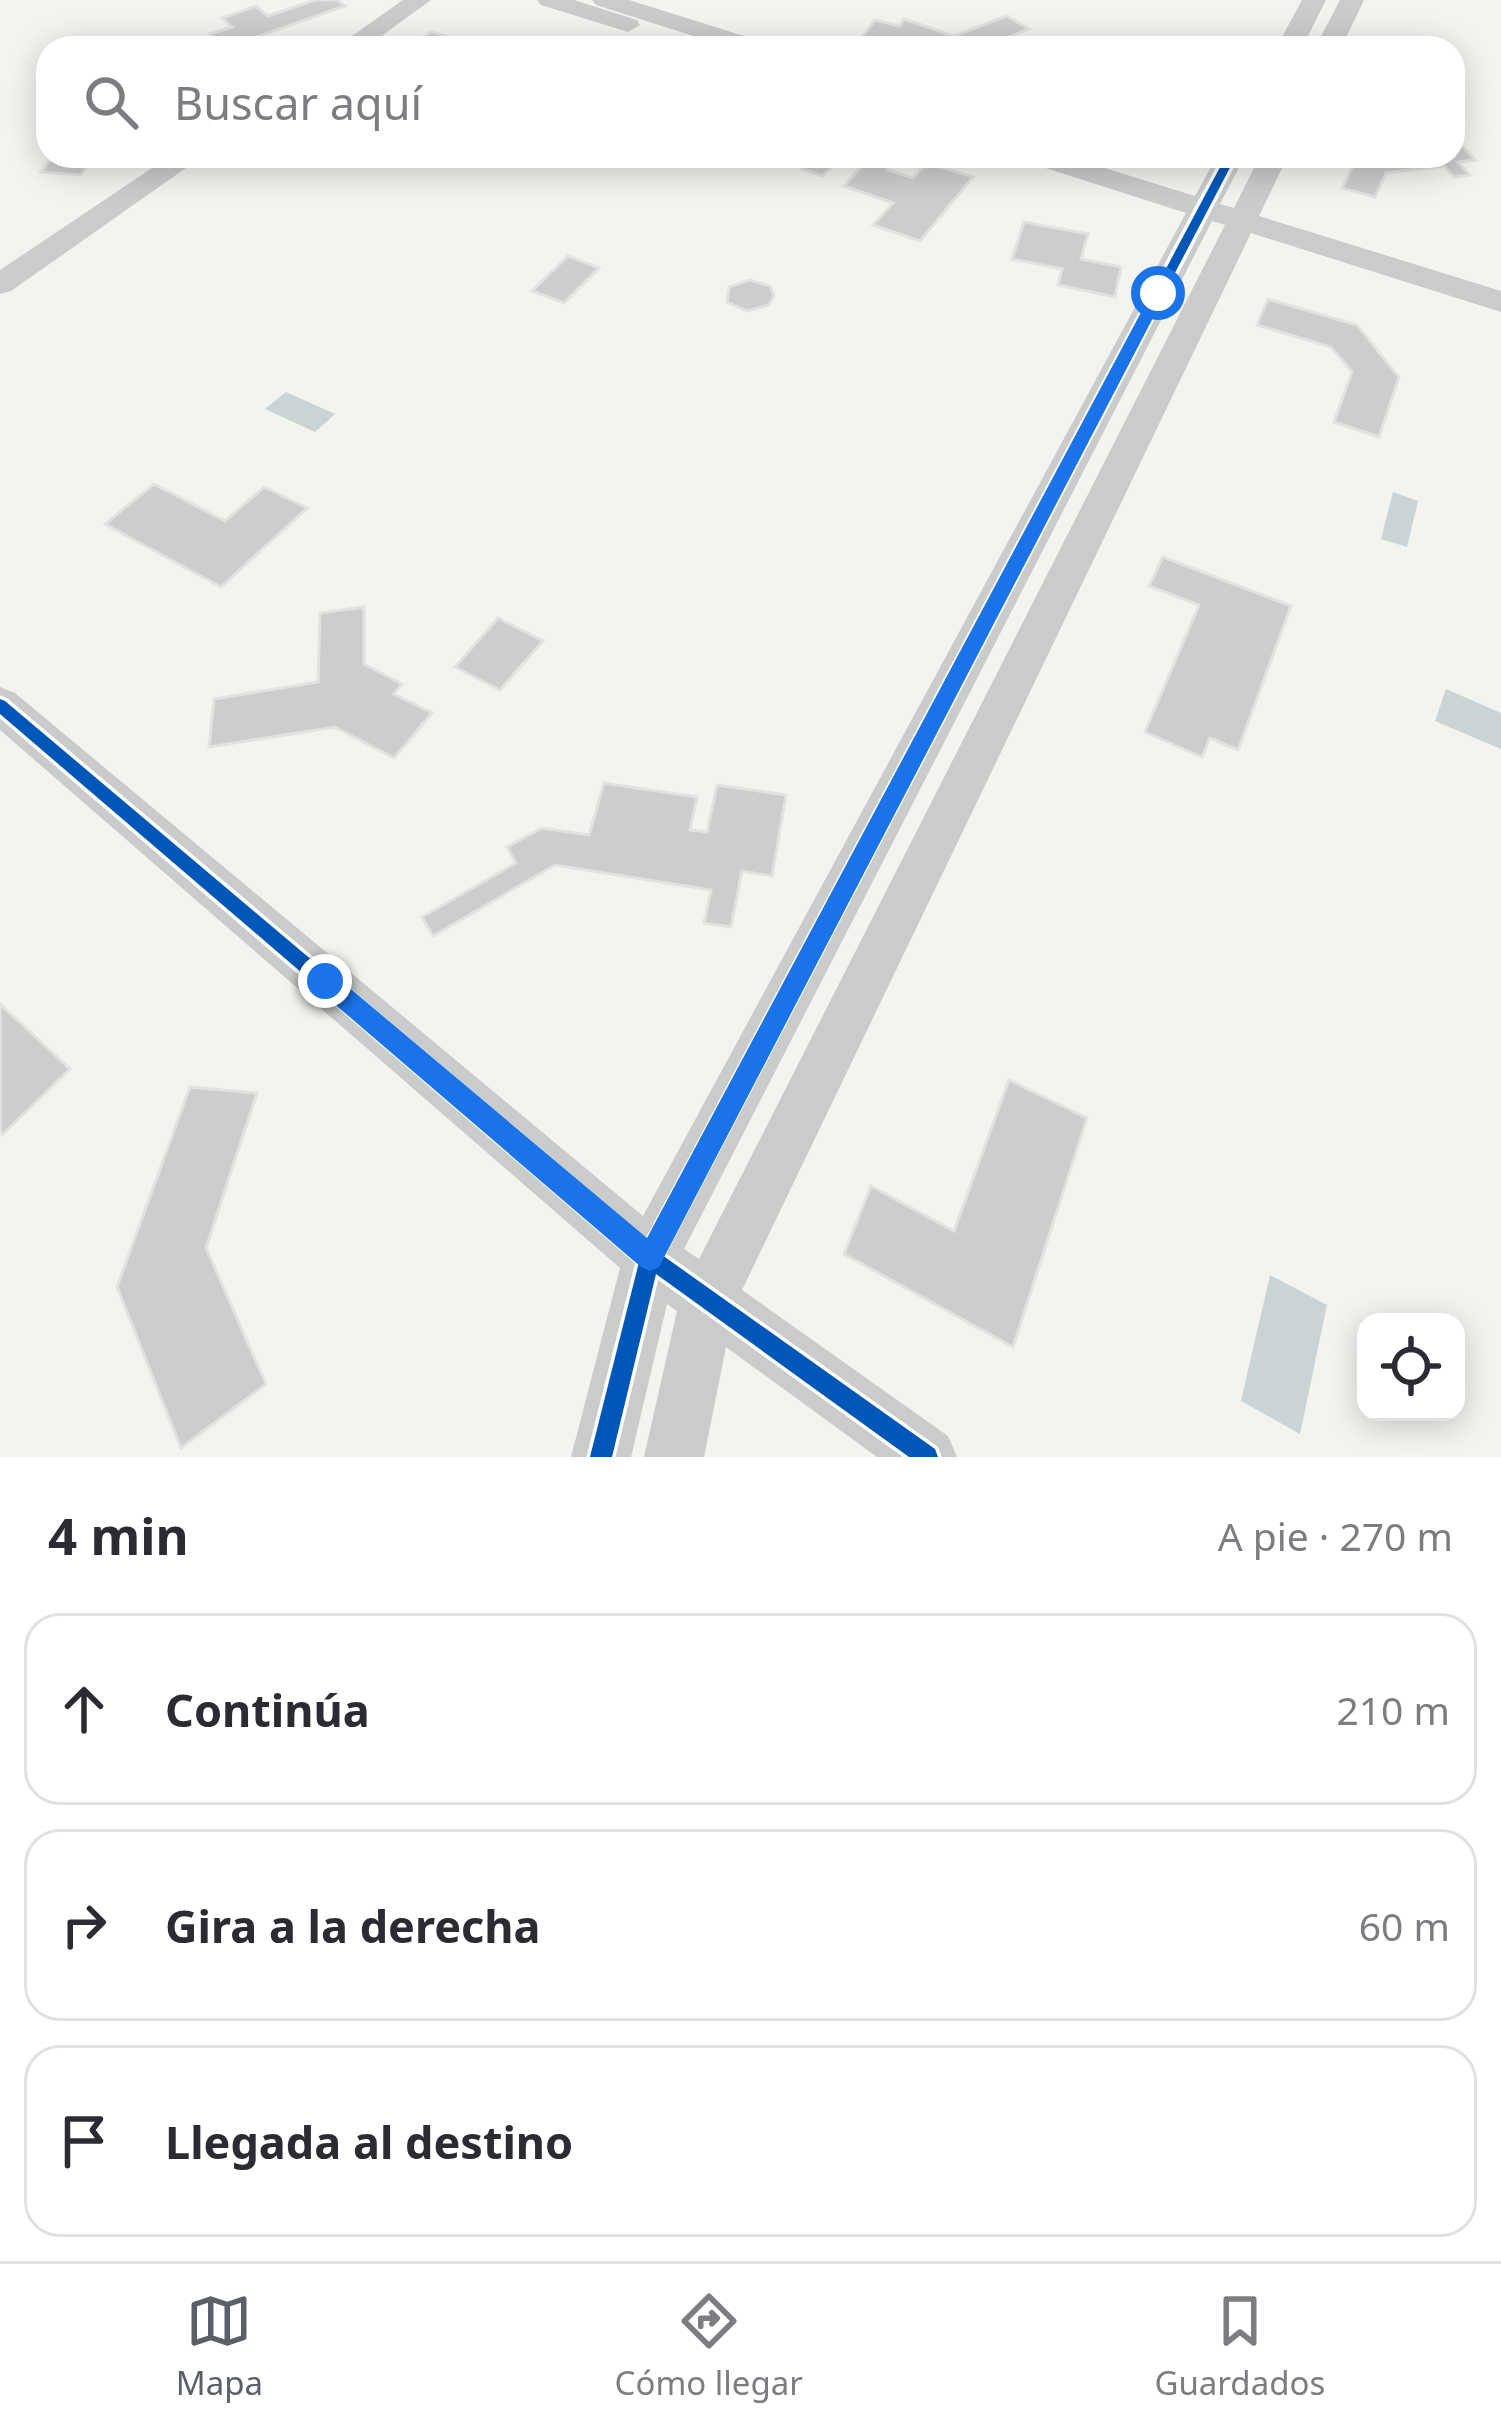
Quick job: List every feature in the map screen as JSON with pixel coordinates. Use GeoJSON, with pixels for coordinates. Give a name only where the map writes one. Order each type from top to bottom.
{"type":"FeatureCollection","features":[{"type":"Feature","properties":{"kind":"street"},"geometry":{"type":"LineString","coordinates":[[366,36],[419,0]]}},
{"type":"Feature","properties":{"kind":"street"},"geometry":{"type":"LineString","coordinates":[[549,0],[662,36]]}},
{"type":"Feature","properties":{"kind":"street"},"geometry":{"type":"LineString","coordinates":[[604,0],[719,36]]}},
{"type":"Feature","properties":{"kind":"street"},"geometry":{"type":"LineString","coordinates":[[1295,36],[1314,0]]}},
{"type":"Feature","properties":{"kind":"street"},"geometry":{"type":"LineString","coordinates":[[1334,36],[1352,0]]}},
{"type":"Feature","properties":{"kind":"street"},"geometry":{"type":"LineString","coordinates":[[0,284],[171,168]]}},
{"type":"Feature","properties":{"kind":"street"},"geometry":{"type":"LineString","coordinates":[[1094,168],[1228,196],[1501,302]]}},
{"type":"Feature","properties":{"kind":"street"},"geometry":{"type":"LineString","coordinates":[[1140,168],[1501,279]]}},
{"type":"Feature","properties":{"kind":"street"},"geometry":{"type":"LineString","coordinates":[[602,1457],[650,1258],[1228,196],[1260,168]]}},
{"type":"Feature","properties":{"kind":"street"},"geometry":{"type":"LineString","coordinates":[[674,1457],[707,1302],[1228,196]]}},
{"type":"Feature","properties":{"kind":"street"},"geometry":{"type":"LineString","coordinates":[[0,705],[650,1258],[927,1457]]}},
{"type":"Feature","properties":{"kind":"shaded area"},"geometry":{"type":"Polygon","coordinates":[[[286,392],[335,414],[315,432],[265,409],[286,392]]]}},
{"type":"Feature","properties":{"kind":"shaded area"},"geometry":{"type":"Polygon","coordinates":[[[1393,492],[1418,501],[1407,547],[1381,539],[1393,492]]]}},
{"type":"Feature","properties":{"kind":"shaded area"},"geometry":{"type":"Polygon","coordinates":[[[1446,689],[1501,713],[1501,749],[1435,721],[1446,689]]]}},
{"type":"Feature","properties":{"kind":"shaded area"},"geometry":{"type":"Polygon","coordinates":[[[1270,1275],[1327,1305],[1300,1434],[1241,1401],[1270,1275]]]}},
{"type":"Feature","properties":{"kind":"building"},"geometry":{"type":"Polygon","coordinates":[[[315,0],[337,0],[345,6],[259,36],[210,34],[232,27],[222,18],[256,6],[268,16],[315,0]]]}},
{"type":"Feature","properties":{"kind":"building"},"geometry":{"type":"Polygon","coordinates":[[[1007,16],[1029,29],[1011,36],[954,36],[1007,16]]]}},
{"type":"Feature","properties":{"kind":"building"},"geometry":{"type":"Polygon","coordinates":[[[904,19],[954,36],[863,36],[875,20],[899,26],[904,19]]]}},
{"type":"Feature","properties":{"kind":"building"},"geometry":{"type":"Polygon","coordinates":[[[44,168],[86,168],[81,175],[41,172],[44,168]]]}},
{"type":"Feature","properties":{"kind":"building"},"geometry":{"type":"Polygon","coordinates":[[[803,168],[831,168],[822,176],[803,168]]]}},
{"type":"Feature","properties":{"kind":"building"},"geometry":{"type":"Polygon","coordinates":[[[860,168],[887,168],[913,178],[922,168],[943,168],[973,177],[920,241],[873,225],[893,203],[844,186],[860,168]]]}},
{"type":"Feature","properties":{"kind":"building"},"geometry":{"type":"Polygon","coordinates":[[[1352,168],[1427,168],[1386,173],[1375,197],[1342,188],[1352,168]]]}},
{"type":"Feature","properties":{"kind":"building"},"geometry":{"type":"Polygon","coordinates":[[[1446,168],[1464,168],[1470,175],[1454,177],[1446,168]]]}},
{"type":"Feature","properties":{"kind":"building"},"geometry":{"type":"Polygon","coordinates":[[[1024,222],[1088,234],[1081,259],[1121,267],[1115,297],[1058,285],[1062,269],[1012,259],[1024,222]]]}},
{"type":"Feature","properties":{"kind":"building"},"geometry":{"type":"Polygon","coordinates":[[[568,256],[599,268],[564,303],[532,291],[568,256]]]}},
{"type":"Feature","properties":{"kind":"building"},"geometry":{"type":"Polygon","coordinates":[[[749,280],[770,286],[774,296],[769,305],[747,311],[727,302],[729,287],[749,280]]]}},
{"type":"Feature","properties":{"kind":"building"},"geometry":{"type":"Polygon","coordinates":[[[1268,299],[1357,325],[1399,377],[1379,437],[1334,422],[1352,372],[1331,347],[1257,325],[1268,299]]]}},
{"type":"Feature","properties":{"kind":"building"},"geometry":{"type":"Polygon","coordinates":[[[154,484],[225,521],[264,487],[307,508],[221,587],[105,524],[154,484]]]}},
{"type":"Feature","properties":{"kind":"building"},"geometry":{"type":"Polygon","coordinates":[[[1163,557],[1291,606],[1238,750],[1210,738],[1202,757],[1145,732],[1199,605],[1149,586],[1163,557]]]}},
{"type":"Feature","properties":{"kind":"building"},"geometry":{"type":"Polygon","coordinates":[[[364,607],[364,664],[402,684],[394,694],[432,713],[394,758],[335,727],[209,747],[214,699],[318,682],[320,613],[364,607]]]}},
{"type":"Feature","properties":{"kind":"building"},"geometry":{"type":"Polygon","coordinates":[[[498,618],[543,641],[500,690],[455,667],[498,618]]]}},
{"type":"Feature","properties":{"kind":"building"},"geometry":{"type":"Polygon","coordinates":[[[604,783],[697,797],[690,830],[707,832],[717,785],[786,795],[772,876],[742,871],[731,927],[704,923],[711,890],[555,865],[433,936],[422,917],[516,863],[507,847],[542,828],[589,835],[604,783]]]}},
{"type":"Feature","properties":{"kind":"building"},"geometry":{"type":"Polygon","coordinates":[[[0,1004],[70,1069],[3,1134],[0,1130],[0,1004]]]}},
{"type":"Feature","properties":{"kind":"building"},"geometry":{"type":"Polygon","coordinates":[[[1009,1080],[1087,1118],[1013,1347],[844,1254],[871,1186],[954,1231],[1009,1080]]]}},
{"type":"Feature","properties":{"kind":"building"},"geometry":{"type":"Polygon","coordinates":[[[190,1087],[257,1093],[206,1248],[266,1384],[181,1448],[117,1287],[190,1087]]]}},
{"type":"Feature","properties":{"kind":"cycle path"},"geometry":{"type":"LineString","coordinates":[[601,1457],[650,1258],[1225,168]]}},
{"type":"Feature","properties":{"kind":"cycle path"},"geometry":{"type":"LineString","coordinates":[[0,705],[650,1258],[927,1457]]}},
{"type":"Feature","properties":{"kind":"route"},"geometry":{"type":"LineString","coordinates":[[325,981],[650,1258],[1158,293]]}}]}
